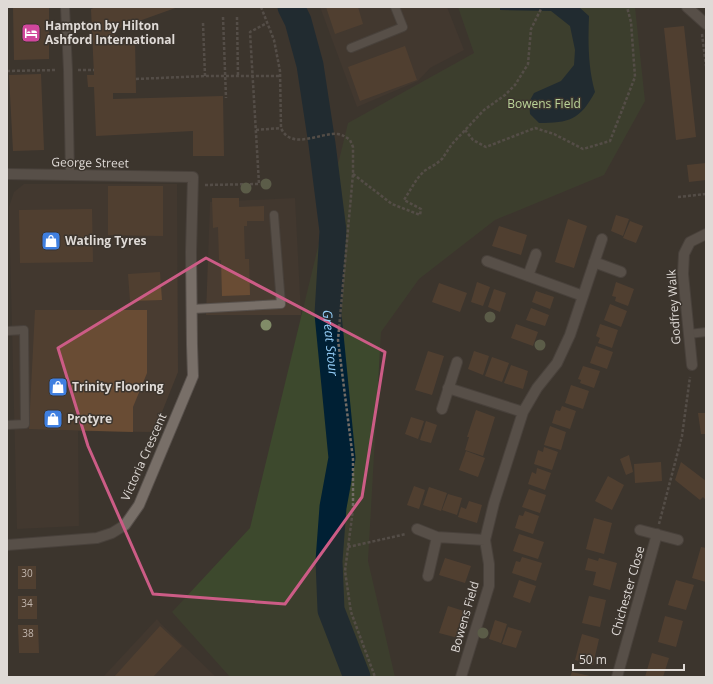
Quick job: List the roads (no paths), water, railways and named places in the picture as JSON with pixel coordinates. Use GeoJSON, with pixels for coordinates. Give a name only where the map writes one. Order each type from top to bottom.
{"type":"FeatureCollection","features":[{"type":"Feature","properties":{"kind":"street"},"geometry":{"type":"LineString","coordinates":[[687,7],[706,24]]}},
{"type":"Feature","properties":{"kind":"street","name":"George Street"},"geometry":{"type":"LineString","coordinates":[[7,174],[173,178],[193,177],[193,185]]}},
{"type":"Feature","properties":{"kind":"street","name":"Victoria Crescent"},"geometry":{"type":"LineString","coordinates":[[7,545],[97,538],[112,533],[125,524],[139,505],[194,376],[192,345],[191,252],[193,185]]}},
{"type":"Feature","properties":{"kind":"street","name":"Godfrey Walk"},"geometry":{"type":"LineString","coordinates":[[692,365],[683,274],[684,254],[690,242],[706,234]]}},
{"type":"Feature","properties":{"kind":"street","name":"Bowens Field"},"geometry":{"type":"LineString","coordinates":[[461,677],[489,586],[489,564],[485,540],[494,503],[523,412],[537,388],[557,363],[570,335],[602,239]]}},
{"type":"Feature","properties":{"kind":"street"},"geometry":{"type":"LineString","coordinates":[[528,276],[536,254]]}},
{"type":"Feature","properties":{"kind":"street"},"geometry":{"type":"LineString","coordinates":[[487,261],[583,296]]}},
{"type":"Feature","properties":{"kind":"street"},"geometry":{"type":"LineString","coordinates":[[594,262],[621,272]]}},
{"type":"Feature","properties":{"kind":"street"},"geometry":{"type":"LineString","coordinates":[[442,409],[457,362]]}},
{"type":"Feature","properties":{"kind":"street"},"geometry":{"type":"LineString","coordinates":[[448,388],[523,412]]}},
{"type":"Feature","properties":{"kind":"street"},"geometry":{"type":"LineString","coordinates":[[416,529],[437,537],[485,540]]}},
{"type":"Feature","properties":{"kind":"street","name":"Chichester Close"},"geometry":{"type":"LineString","coordinates":[[640,530],[678,540]]}},
{"type":"Feature","properties":{"kind":"street","name":"Chichester Close"},"geometry":{"type":"LineString","coordinates":[[617,677],[657,534]]}},
{"type":"Feature","properties":{"kind":"street"},"geometry":{"type":"LineString","coordinates":[[428,576],[437,537]]}},
{"type":"Feature","properties":{"kind":"lane"},"geometry":{"type":"LineString","coordinates":[[65,7],[70,176]]}},
{"type":"Feature","properties":{"kind":"lane"},"geometry":{"type":"LineString","coordinates":[[351,48],[404,27],[395,7]]}},
{"type":"Feature","properties":{"kind":"lane"},"geometry":{"type":"LineString","coordinates":[[192,309],[281,304],[274,215]]}},
{"type":"Feature","properties":{"kind":"lane"},"geometry":{"type":"LineString","coordinates":[[7,331],[24,330],[25,424],[7,425]]}},
{"type":"Feature","properties":{"kind":"lane"},"geometry":{"type":"LineString","coordinates":[[689,334],[706,332]]}},
{"type":"Feature","properties":{"kind":"water"},"geometry":{"type":"Polygon","coordinates":[[[500,7],[579,7],[589,16],[589,54],[595,92],[590,101],[579,114],[566,121],[539,123],[530,114],[529,102],[534,93],[561,81],[574,65],[575,50],[570,26],[551,11],[500,10],[500,7]]]}},
{"type":"Feature","properties":{"kind":"waterway","name":"Great Stour"},"geometry":{"type":"LineString","coordinates":[[291,7],[298,21],[310,65],[333,231],[328,314],[342,458],[333,507],[329,561],[331,610],[357,677]]}},
{"type":"Feature","properties":{"kind":"place","name":"Hampton by Hilton Ashford International"},"geometry":{"type":"Point","coordinates":[31,33]}},
{"type":"Feature","properties":{"kind":"place","name":"Watling Tyres"},"geometry":{"type":"Point","coordinates":[51,241]}},
{"type":"Feature","properties":{"kind":"place","name":"Trinity Flooring"},"geometry":{"type":"Point","coordinates":[58,387]}},
{"type":"Feature","properties":{"kind":"place","name":"Protyre"},"geometry":{"type":"Point","coordinates":[53,419]}}]}
